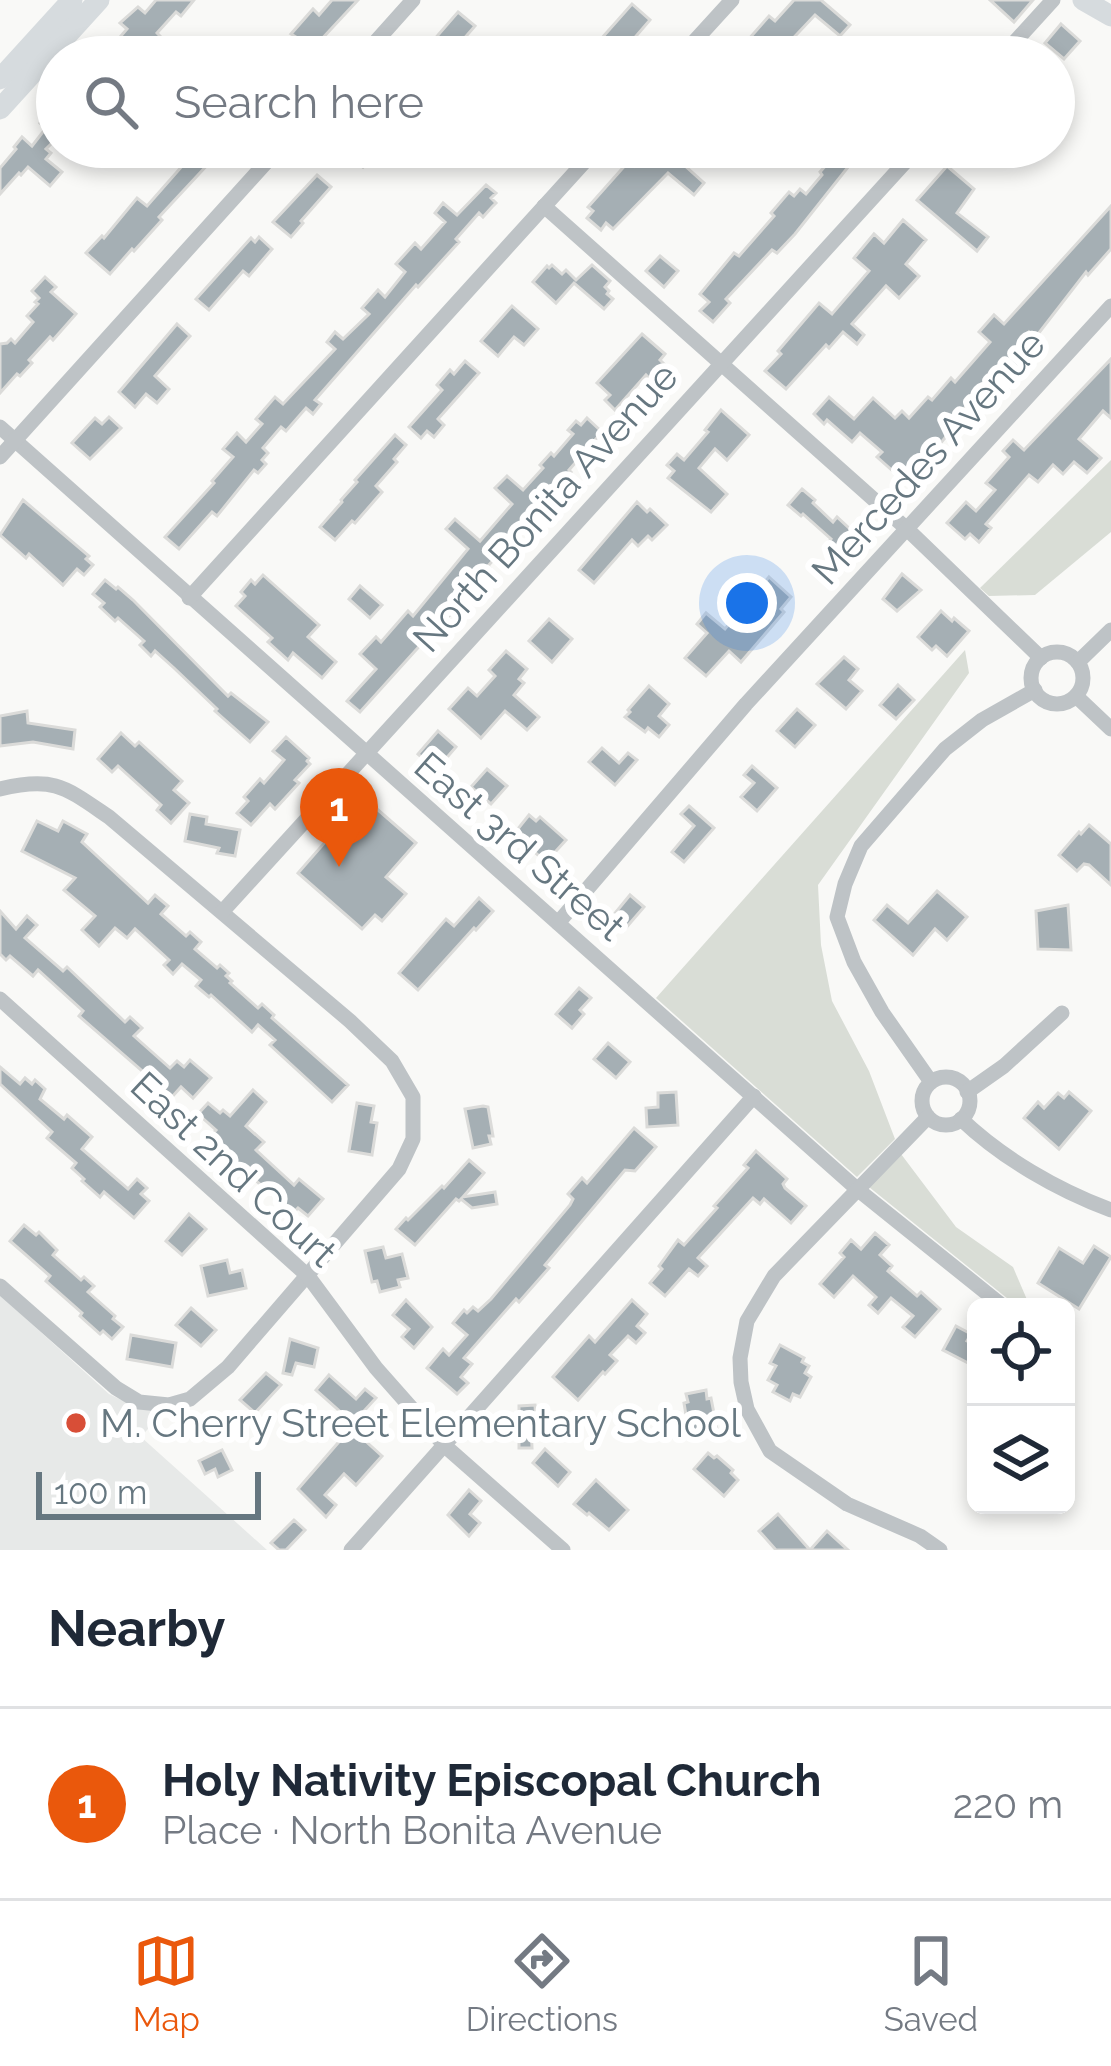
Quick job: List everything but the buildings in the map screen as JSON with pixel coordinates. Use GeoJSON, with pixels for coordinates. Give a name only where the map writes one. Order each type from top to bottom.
{"type":"FeatureCollection","features":[{"type":"Feature","properties":{"kind":"street"},"geometry":{"type":"LineString","coordinates":[[40,36],[72,0]]}},
{"type":"Feature","properties":{"kind":"street"},"geometry":{"type":"LineString","coordinates":[[67,36],[99,0]]}},
{"type":"Feature","properties":{"kind":"street"},"geometry":{"type":"LineString","coordinates":[[381,36],[413,0]]}},
{"type":"Feature","properties":{"kind":"street"},"geometry":{"type":"LineString","coordinates":[[699,36],[732,0]]}},
{"type":"Feature","properties":{"kind":"street"},"geometry":{"type":"LineString","coordinates":[[1020,36],[1053,0]]}},
{"type":"Feature","properties":{"kind":"street"},"geometry":{"type":"LineString","coordinates":[[1083,0],[1111,16]]}},
{"type":"Feature","properties":{"kind":"street"},"geometry":{"type":"LineString","coordinates":[[0,80],[36,40]]}},
{"type":"Feature","properties":{"kind":"street"},"geometry":{"type":"LineString","coordinates":[[0,110],[36,70]]}},
{"type":"Feature","properties":{"kind":"street"},"geometry":{"type":"LineString","coordinates":[[0,457],[261,168]]}},
{"type":"Feature","properties":{"kind":"street"},"geometry":{"type":"LineString","coordinates":[[189,598],[579,168]]}},
{"type":"Feature","properties":{"kind":"street","name":"North Bonita Avenue"},"geometry":{"type":"LineString","coordinates":[[222,912],[900,168]]}},
{"type":"Feature","properties":{"kind":"street"},"geometry":{"type":"LineString","coordinates":[[544,206],[907,529],[1041,658]]}},
{"type":"Feature","properties":{"kind":"street","name":"Mercedes Avenue"},"geometry":{"type":"LineString","coordinates":[[558,923],[746,704],[1111,306]]}},
{"type":"Feature","properties":{"kind":"street","name":"East 3rd Street"},"geometry":{"type":"LineString","coordinates":[[0,428],[857,1189],[993,1298]]}},
{"type":"Feature","properties":{"kind":"street"},"geometry":{"type":"LineString","coordinates":[[1078,662],[1111,630]]}},
{"type":"Feature","properties":{"kind":"street"},"geometry":{"type":"LineString","coordinates":[[1062,652],[1078,662],[1083,682],[1069,701],[1052,703],[1035,690],[1031,677],[1041,658],[1062,652]]}},
{"type":"Feature","properties":{"kind":"street"},"geometry":{"type":"LineString","coordinates":[[931,1082],[854,962],[838,917],[845,884],[861,846],[945,749],[982,720],[1035,690]]}},
{"type":"Feature","properties":{"kind":"street"},"geometry":{"type":"LineString","coordinates":[[1076,696],[1111,729]]}},
{"type":"Feature","properties":{"kind":"street"},"geometry":{"type":"LineString","coordinates":[[0,789],[33,781],[67,788],[109,818],[378,1048],[392,1061],[413,1097],[413,1139],[399,1169],[228,1367],[190,1400],[169,1405],[139,1402],[116,1388],[0,1286]]}},
{"type":"Feature","properties":{"kind":"street","name":"East 2nd Court"},"geometry":{"type":"LineString","coordinates":[[0,999],[308,1276],[376,1368],[445,1446],[563,1550]]}},
{"type":"Feature","properties":{"kind":"street"},"geometry":{"type":"LineString","coordinates":[[967,1091],[1004,1066],[1062,1013]]}},
{"type":"Feature","properties":{"kind":"street"},"geometry":{"type":"LineString","coordinates":[[953,1078],[967,1091],[968,1111],[961,1119],[949,1125],[928,1117],[922,1095],[931,1082],[953,1078]]}},
{"type":"Feature","properties":{"kind":"street"},"geometry":{"type":"LineString","coordinates":[[351,1550],[754,1096]]}},
{"type":"Feature","properties":{"kind":"street"},"geometry":{"type":"LineString","coordinates":[[928,1117],[775,1276],[747,1321],[740,1358],[747,1409],[770,1451],[847,1504],[920,1536],[940,1550]]}},
{"type":"Feature","properties":{"kind":"street"},"geometry":{"type":"LineString","coordinates":[[961,1119],[985,1142],[1079,1198],[1111,1210]]}},
{"type":"Feature","properties":{"kind":"shaded area"},"geometry":{"type":"Polygon","coordinates":[[[1111,460],[1111,532],[1035,595],[989,596],[980,588],[1111,460]]]}},
{"type":"Feature","properties":{"kind":"shaded area"},"geometry":{"type":"Polygon","coordinates":[[[965,650],[969,673],[818,885],[821,945],[832,1001],[869,1071],[895,1139],[857,1177],[656,998],[965,650]]]}},
{"type":"Feature","properties":{"kind":"shaded area"},"geometry":{"type":"Polygon","coordinates":[[[901,1154],[956,1227],[1013,1267],[1026,1298],[1007,1298],[869,1187],[901,1154]]]}},
{"type":"Feature","properties":{"kind":"shaded area","name":"M. Cherry Street Elementary School"},"geometry":{"type":"Polygon","coordinates":[[[0,1295],[109,1394],[136,1407],[166,1408],[141,1437],[267,1550],[0,1550],[0,1295]]]}},
{"type":"Feature","properties":{"kind":"place","name":"Holy Nativity Episcopal Church"},"geometry":{"type":"Point","coordinates":[339,867]}},
{"type":"Feature","properties":{"kind":"place","name":"M. Cherry Street Elementary School"},"geometry":{"type":"Point","coordinates":[76,1423]}}]}
